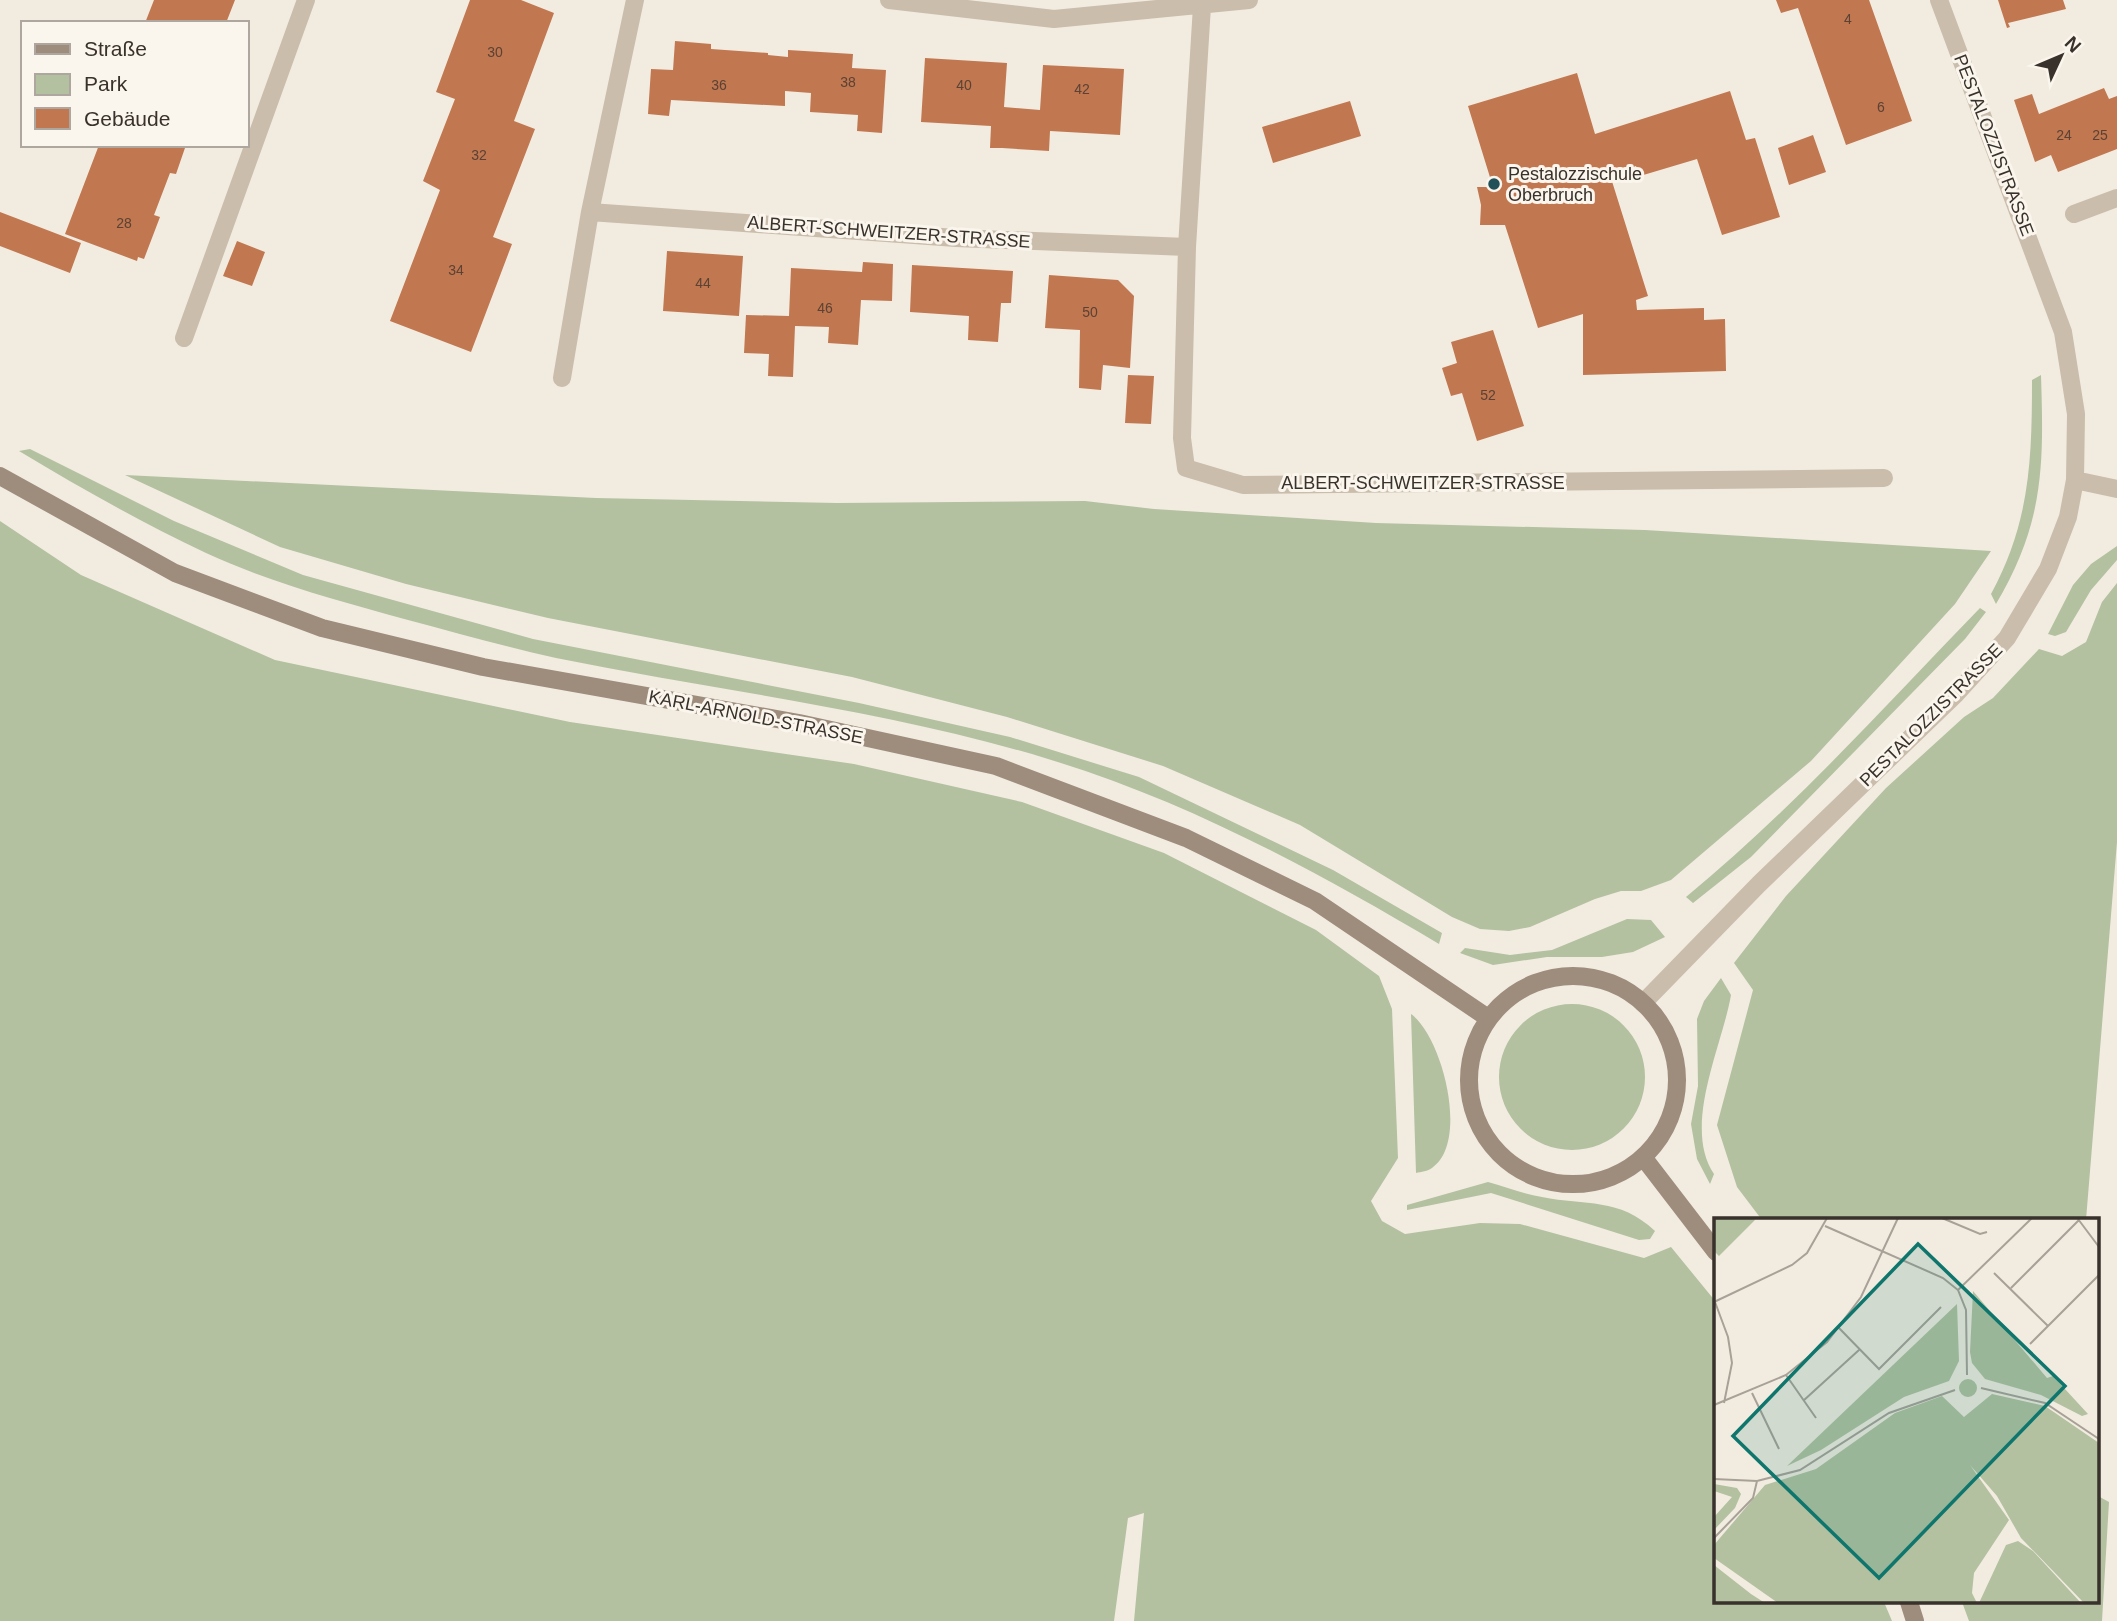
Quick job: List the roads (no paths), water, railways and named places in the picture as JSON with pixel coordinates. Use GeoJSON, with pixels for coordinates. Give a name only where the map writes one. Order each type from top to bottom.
{"type":"FeatureCollection","features":[{"type":"Feature","properties":{"kind":"main road","name":"KARL-ARNOLD-STRASSE"},"geometry":{"type":"LineString","coordinates":[[0,476],[175,573],[322,628],[483,667],[799,723],[996,766],[1186,838],[1315,901],[1488,1018]]}},
{"type":"Feature","properties":{"kind":"main road"},"geometry":{"type":"LineString","coordinates":[[1575,976],[1600,979],[1623,988],[1643,1003],[1661,1024],[1672,1049],[1677,1072],[1676,1095],[1669,1121],[1658,1140],[1643,1157],[1618,1174],[1587,1183],[1564,1184],[1541,1179],[1515,1167],[1500,1154],[1477,1121],[1468,1088],[1470,1063],[1476,1040],[1488,1018],[1525,987],[1550,978],[1575,976]]}},
{"type":"Feature","properties":{"kind":"main road"},"geometry":{"type":"LineString","coordinates":[[1643,1157],[1714,1249]]}},
{"type":"Feature","properties":{"kind":"main road"},"geometry":{"type":"LineString","coordinates":[[1910,1604],[1915,1621]]}},
{"type":"Feature","properties":{"kind":"street"},"geometry":{"type":"LineString","coordinates":[[184,338],[306,0]]}},
{"type":"Feature","properties":{"kind":"street"},"geometry":{"type":"LineString","coordinates":[[562,378],[590,212],[635,0]]}},
{"type":"Feature","properties":{"kind":"street"},"geometry":{"type":"LineString","coordinates":[[889,0],[1054,19],[1249,0]]}},
{"type":"Feature","properties":{"kind":"street","name":"PESTALOZZISTRASSE"},"geometry":{"type":"LineString","coordinates":[[1643,1003],[1759,884],[1956,694],[2007,638],[2048,569],[2068,517],[2075,480],[2076,414],[2063,332],[1939,0]]}},
{"type":"Feature","properties":{"kind":"street","name":"ALBERT-SCHWEITZER-STRASSE"},"geometry":{"type":"LineString","coordinates":[[1202,6],[1187,247],[1182,438],[1186,468],[1243,485],[1884,478]]}},
{"type":"Feature","properties":{"kind":"street"},"geometry":{"type":"LineString","coordinates":[[2074,214],[2117,198]]}},
{"type":"Feature","properties":{"kind":"street","name":"ALBERT-SCHWEITZER-STRASSE"},"geometry":{"type":"LineString","coordinates":[[590,212],[956,238],[1187,247]]}},
{"type":"Feature","properties":{"kind":"street"},"geometry":{"type":"LineString","coordinates":[[2075,480],[2117,489]]}},
{"type":"Feature","properties":{"kind":"place","name":"Pestalozzischule Oberbruch"},"geometry":{"type":"Point","coordinates":[1494,184]}}]}
